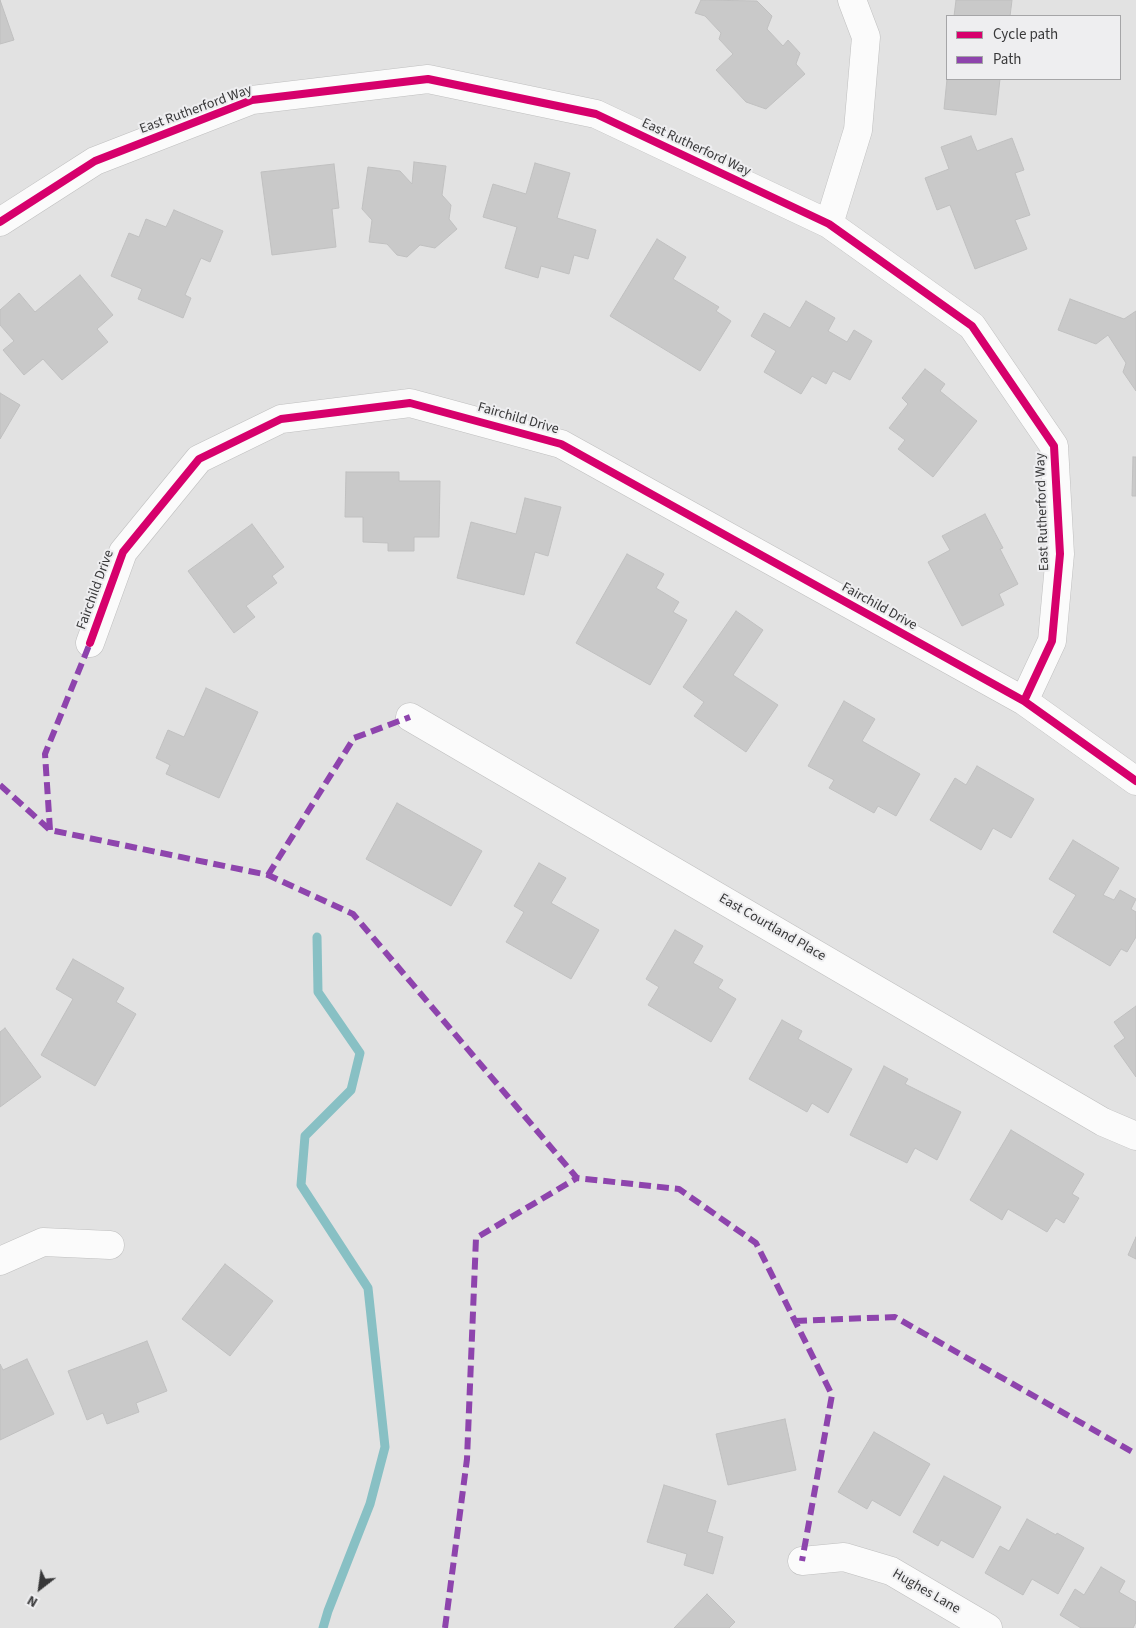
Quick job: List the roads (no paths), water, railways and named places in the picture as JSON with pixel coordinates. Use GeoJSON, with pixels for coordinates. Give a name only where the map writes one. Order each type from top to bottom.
{"type":"FeatureCollection","features":[{"type":"Feature","properties":{"kind":"street"},"geometry":{"type":"LineString","coordinates":[[828,224],[858,130],[866,38],[852,0]]}},
{"type":"Feature","properties":{"kind":"street","name":"East Rutherford Way"},"geometry":{"type":"LineString","coordinates":[[0,222],[95,161],[252,100],[428,79],[596,114],[828,224],[972,326],[1054,446],[1060,554],[1052,641],[1024,701]]}},
{"type":"Feature","properties":{"kind":"street","name":"Fairchild Drive"},"geometry":{"type":"LineString","coordinates":[[90,643],[123,552],[199,459],[282,419],[410,402],[560,444],[1024,701],[1136,781]]}},
{"type":"Feature","properties":{"kind":"street","name":"East Courtland Place"},"geometry":{"type":"LineString","coordinates":[[410,717],[1103,1122],[1136,1136]]}},
{"type":"Feature","properties":{"kind":"street"},"geometry":{"type":"LineString","coordinates":[[0,1261],[43,1242],[110,1246]]}},
{"type":"Feature","properties":{"kind":"street","name":"Hughes Lane"},"geometry":{"type":"LineString","coordinates":[[802,1562],[844,1557],[891,1571],[988,1628]]}},
{"type":"Feature","properties":{"kind":"waterway"},"geometry":{"type":"LineString","coordinates":[[317,937],[318,992],[360,1053],[351,1090],[305,1136],[301,1185],[368,1288],[385,1447],[370,1504],[323,1628]]}}]}
